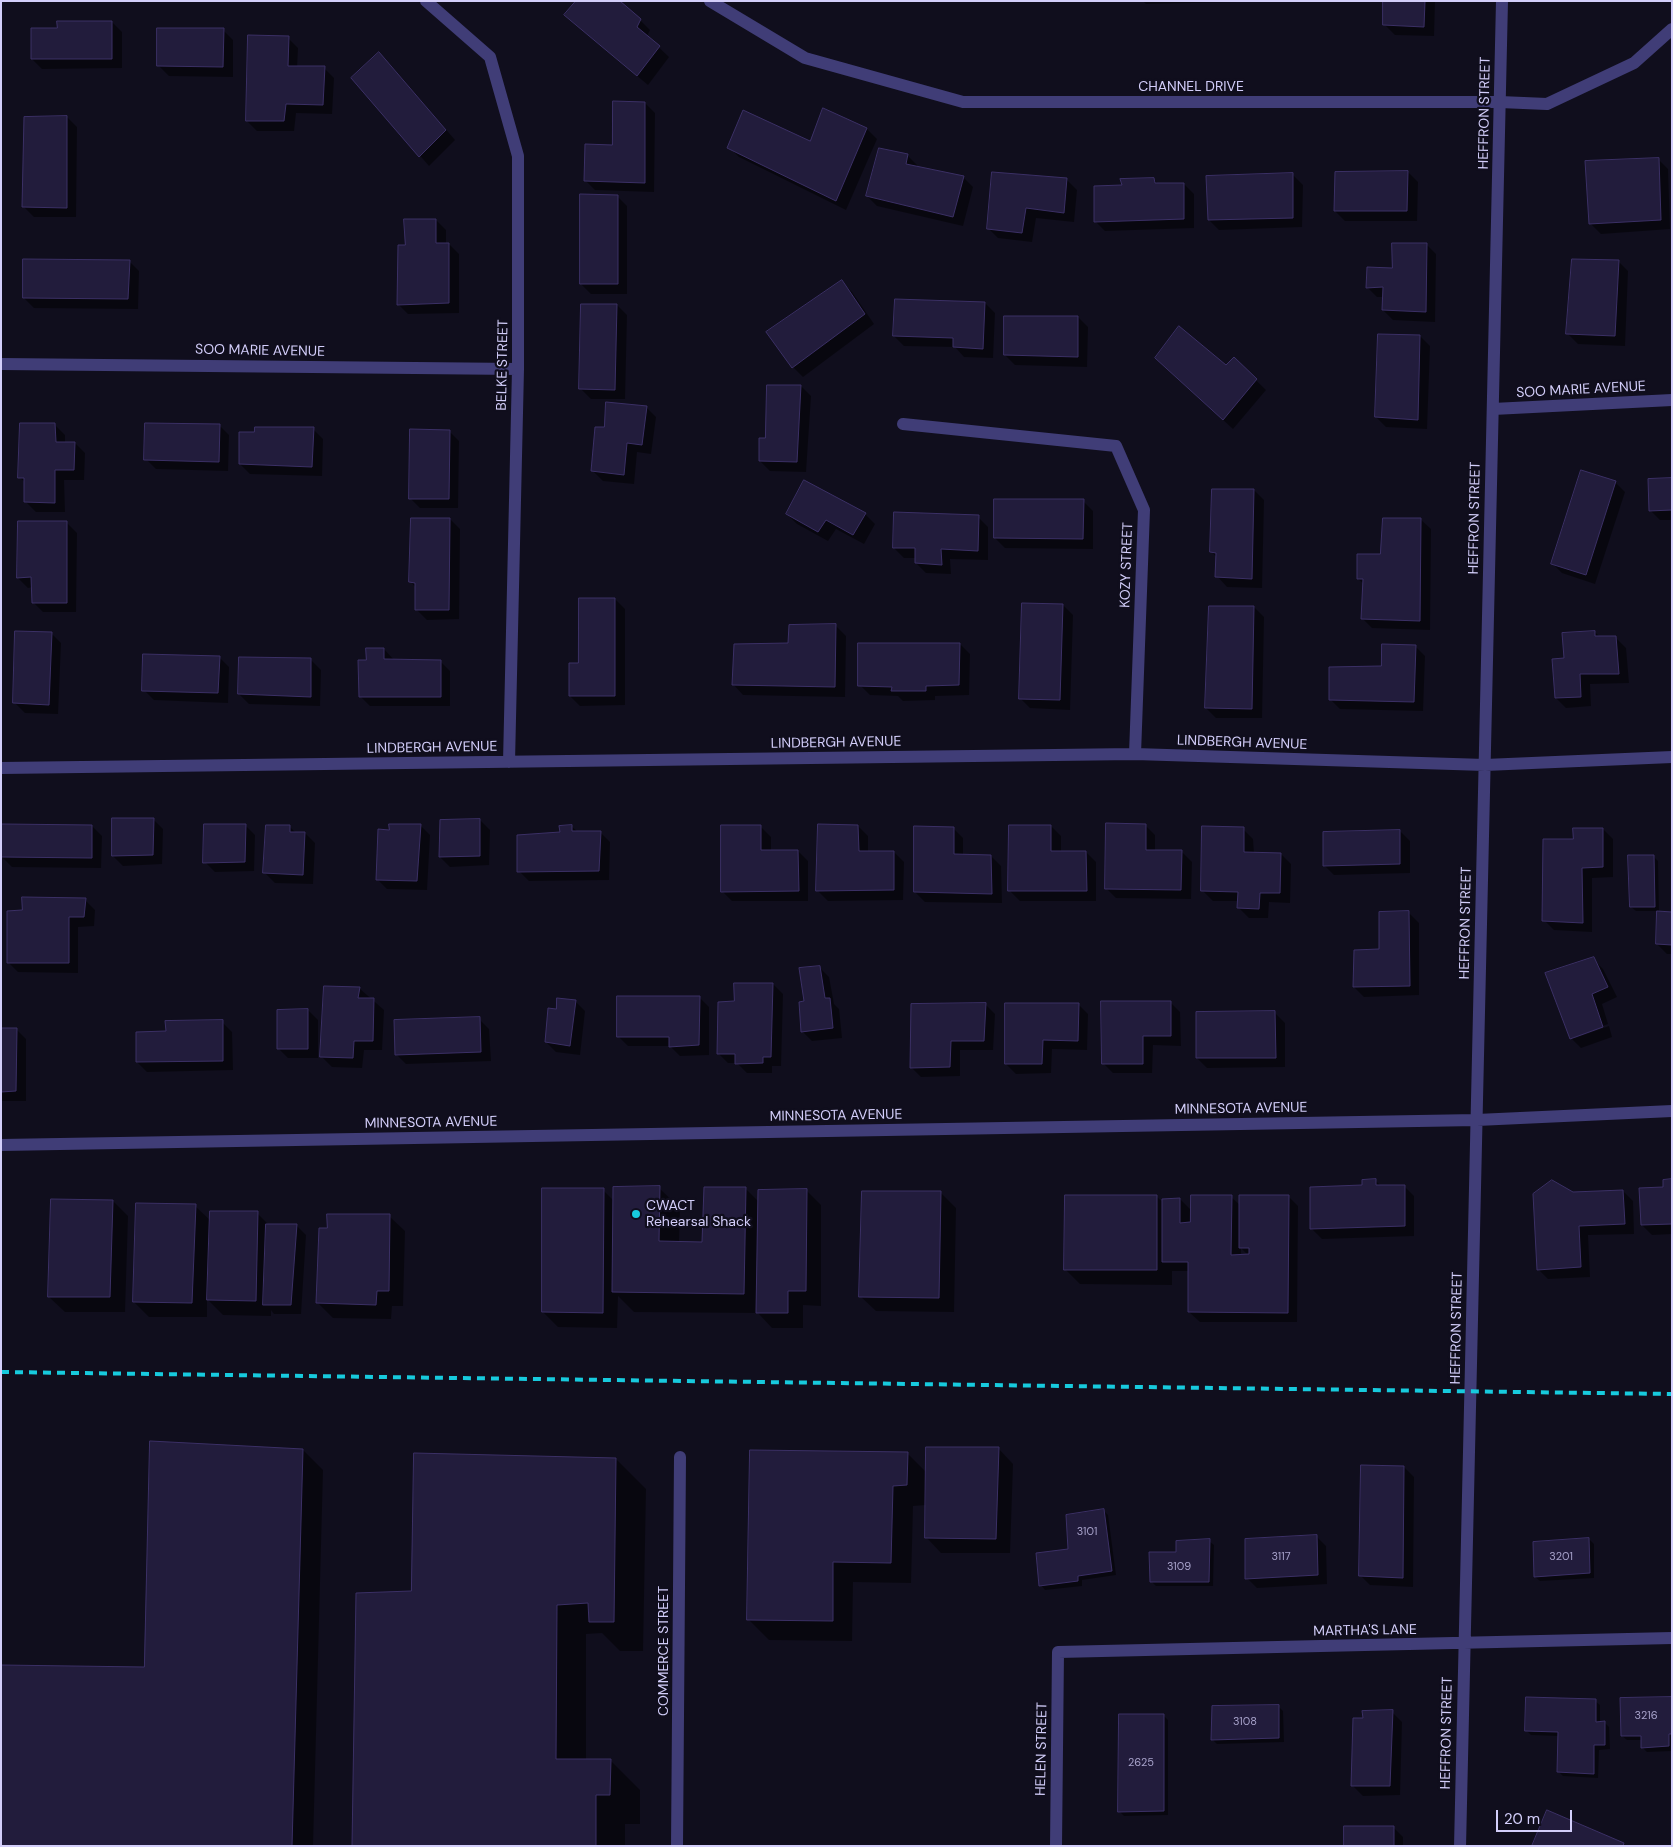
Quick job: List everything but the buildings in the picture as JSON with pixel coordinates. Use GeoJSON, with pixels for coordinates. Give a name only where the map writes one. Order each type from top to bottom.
{"type":"FeatureCollection","features":[{"type":"Feature","properties":{"kind":"street","name":"BELKE STREET"},"geometry":{"type":"LineString","coordinates":[[426,1],[490,57],[518,156],[518,369],[509,762]]}},
{"type":"Feature","properties":{"kind":"street","name":"CHANNEL DRIVE"},"geometry":{"type":"LineString","coordinates":[[710,1],[804,58],[963,102],[1500,102],[1547,104],[1634,63],[1672,29]]}},
{"type":"Feature","properties":{"kind":"street","name":"HEFFRON STREET"},"geometry":{"type":"LineString","coordinates":[[1460,1846],[1502,1]]}},
{"type":"Feature","properties":{"kind":"street","name":"SOO MARIE AVENUE"},"geometry":{"type":"LineString","coordinates":[[1,364],[518,369]]}},
{"type":"Feature","properties":{"kind":"street","name":"SOO MARIE AVENUE"},"geometry":{"type":"LineString","coordinates":[[1493,409],[1672,400]]}},
{"type":"Feature","properties":{"kind":"street","name":"KOZY STREET"},"geometry":{"type":"LineString","coordinates":[[903,424],[1116,446],[1144,510],[1135,754]]}},
{"type":"Feature","properties":{"kind":"street","name":"LINDBERGH AVENUE"},"geometry":{"type":"LineString","coordinates":[[1,768],[1135,754],[1485,765],[1672,757]]}},
{"type":"Feature","properties":{"kind":"street","name":"MINNESOTA AVENUE"},"geometry":{"type":"LineString","coordinates":[[1,1145],[1476,1120],[1672,1111]]}},
{"type":"Feature","properties":{"kind":"street","name":"COMMERCE STREET"},"geometry":{"type":"LineString","coordinates":[[677,1846],[680,1457]]}},
{"type":"Feature","properties":{"kind":"street","name":"MARTHA'S LANE"},"geometry":{"type":"LineString","coordinates":[[1058,1652],[1672,1638]]}},
{"type":"Feature","properties":{"kind":"street","name":"HELEN STREET"},"geometry":{"type":"LineString","coordinates":[[1056,1846],[1058,1652]]}},
{"type":"Feature","properties":{"kind":"railway"},"geometry":{"type":"LineString","coordinates":[[1,1372],[1672,1394]]}},
{"type":"Feature","properties":{"kind":"place","name":"CWACT Rehearsal Shack"},"geometry":{"type":"Point","coordinates":[636,1214]}}]}
